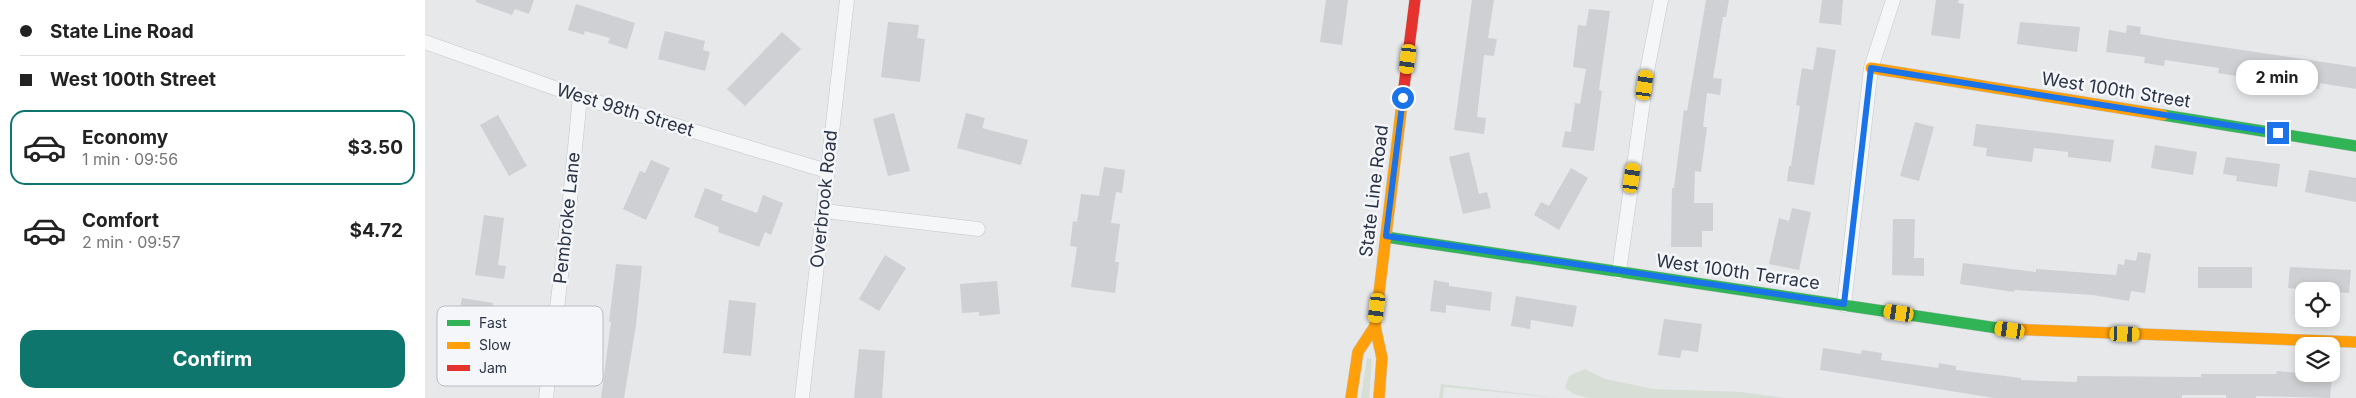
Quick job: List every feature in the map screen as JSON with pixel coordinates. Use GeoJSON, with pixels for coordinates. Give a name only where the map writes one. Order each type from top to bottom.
{"type":"FeatureCollection","features":[{"type":"Feature","properties":{"kind":"street","name":"Overbrook Road"},"geometry":{"type":"LineString","coordinates":[[802,398],[847,0]]}},
{"type":"Feature","properties":{"kind":"street","name":"State Line Road"},"geometry":{"type":"LineString","coordinates":[[1379,398],[1382,358],[1375,326],[1415,0]]}},
{"type":"Feature","properties":{"kind":"street"},"geometry":{"type":"LineString","coordinates":[[1619,272],[1648,66],[1661,0]]}},
{"type":"Feature","properties":{"kind":"street"},"geometry":{"type":"LineString","coordinates":[[1844,304],[1871,68],[1893,0]]}},
{"type":"Feature","properties":{"kind":"street","name":"West 98th Street"},"geometry":{"type":"LineString","coordinates":[[425,42],[579,97],[827,170]]}},
{"type":"Feature","properties":{"kind":"street","name":"West 100th Street"},"geometry":{"type":"LineString","coordinates":[[1871,68],[2356,146]]}},
{"type":"Feature","properties":{"kind":"street","name":"Pembroke Lane"},"geometry":{"type":"LineString","coordinates":[[557,306],[569,209],[579,97]]}},
{"type":"Feature","properties":{"kind":"street"},"geometry":{"type":"LineString","coordinates":[[824,211],[978,228]]}},
{"type":"Feature","properties":{"kind":"street","name":"West 100th Terrace"},"geometry":{"type":"LineString","coordinates":[[1386,236],[2010,330],[2356,342]]}},
{"type":"Feature","properties":{"kind":"street","name":"State Line Road"},"geometry":{"type":"LineString","coordinates":[[1351,398],[1358,352],[1375,326]]}},
{"type":"Feature","properties":{"kind":"shaded area"},"geometry":{"type":"Polygon","coordinates":[[[1367,358],[1372,359],[1369,398],[1361,398],[1367,358]]]}},
{"type":"Feature","properties":{"kind":"shaded area"},"geometry":{"type":"Polygon","coordinates":[[[1585,369],[1605,379],[1653,389],[1740,392],[1785,398],[1589,398],[1574,394],[1565,388],[1569,376],[1585,369]]]}},
{"type":"Feature","properties":{"kind":"shaded area"},"geometry":{"type":"Polygon","coordinates":[[[1441,384],[1559,398],[1444,387],[1443,398],[1439,398],[1441,384]]]}},
{"type":"Feature","properties":{"kind":"building"},"geometry":{"type":"Polygon","coordinates":[[[476,0],[534,0],[529,14],[515,9],[512,15],[476,2],[476,0]]]}},
{"type":"Feature","properties":{"kind":"building"},"geometry":{"type":"Polygon","coordinates":[[[1326,0],[1348,0],[1342,45],[1320,42],[1326,0]]]}},
{"type":"Feature","properties":{"kind":"building"},"geometry":{"type":"Polygon","coordinates":[[[1472,0],[1494,0],[1488,38],[1497,39],[1494,56],[1484,55],[1477,117],[1486,118],[1484,134],[1454,130],[1472,0]]]}},
{"type":"Feature","properties":{"kind":"building"},"geometry":{"type":"Polygon","coordinates":[[[1706,0],[1729,0],[1726,17],[1723,17],[1713,78],[1722,79],[1720,95],[1707,93],[1703,127],[1707,127],[1701,172],[1695,171],[1694,203],[1713,203],[1713,231],[1702,231],[1702,247],[1671,247],[1672,188],[1674,188],[1684,110],[1687,111],[1706,0]]]}},
{"type":"Feature","properties":{"kind":"building"},"geometry":{"type":"Polygon","coordinates":[[[1822,0],[1843,0],[1841,25],[1819,23],[1822,0]]]}},
{"type":"Feature","properties":{"kind":"building"},"geometry":{"type":"Polygon","coordinates":[[[1936,0],[1959,0],[1958,3],[1964,4],[1960,39],[1931,35],[1936,0]]]}},
{"type":"Feature","properties":{"kind":"building"},"geometry":{"type":"Polygon","coordinates":[[[576,4],[635,23],[627,49],[608,43],[610,38],[585,31],[584,35],[568,30],[576,4]]]}},
{"type":"Feature","properties":{"kind":"building"},"geometry":{"type":"Polygon","coordinates":[[[1589,9],[1610,11],[1599,90],[1602,91],[1594,151],[1562,147],[1565,131],[1571,132],[1575,103],[1580,104],[1586,69],[1573,67],[1578,25],[1586,26],[1589,9]]]}},
{"type":"Feature","properties":{"kind":"building"},"geometry":{"type":"Polygon","coordinates":[[[888,22],[919,25],[917,38],[925,39],[920,82],[881,77],[888,22]]]}},
{"type":"Feature","properties":{"kind":"building"},"geometry":{"type":"Polygon","coordinates":[[[2020,22],[2080,27],[2077,52],[2017,44],[2020,22]]]}},
{"type":"Feature","properties":{"kind":"building"},"geometry":{"type":"Polygon","coordinates":[[[2127,25],[2141,27],[2140,34],[2356,67],[2356,89],[2320,83],[2319,89],[2299,86],[2299,80],[2243,72],[2243,77],[2218,73],[2219,68],[2165,60],[2164,66],[2144,63],[2145,57],[2106,52],[2109,30],[2126,33],[2127,25]]]}},
{"type":"Feature","properties":{"kind":"building"},"geometry":{"type":"Polygon","coordinates":[[[665,31],[705,41],[703,50],[710,52],[705,71],[658,59],[665,31]]]}},
{"type":"Feature","properties":{"kind":"building"},"geometry":{"type":"Polygon","coordinates":[[[782,32],[801,49],[745,106],[727,89],[782,32]]]}},
{"type":"Feature","properties":{"kind":"building"},"geometry":{"type":"Polygon","coordinates":[[[1817,47],[1836,50],[1814,185],[1787,181],[1800,106],[1796,105],[1802,68],[1813,70],[1817,47]]]}},
{"type":"Feature","properties":{"kind":"building"},"geometry":{"type":"Polygon","coordinates":[[[894,113],[910,171],[888,176],[873,119],[894,113]]]}},
{"type":"Feature","properties":{"kind":"building"},"geometry":{"type":"Polygon","coordinates":[[[966,113],[985,118],[982,128],[1028,140],[1021,165],[957,148],[966,113]]]}},
{"type":"Feature","properties":{"kind":"building"},"geometry":{"type":"Polygon","coordinates":[[[498,115],[527,166],[509,176],[480,125],[498,115]]]}},
{"type":"Feature","properties":{"kind":"building"},"geometry":{"type":"Polygon","coordinates":[[[1915,122],[1934,127],[1919,181],[1900,176],[1915,122]]]}},
{"type":"Feature","properties":{"kind":"building"},"geometry":{"type":"Polygon","coordinates":[[[1976,124],[2114,140],[2111,162],[2068,157],[2068,152],[2034,148],[2032,162],[1986,156],[1987,148],[1973,146],[1976,124]]]}},
{"type":"Feature","properties":{"kind":"building"},"geometry":{"type":"Polygon","coordinates":[[[2155,145],[2197,152],[2193,175],[2151,168],[2155,145]]]}},
{"type":"Feature","properties":{"kind":"building"},"geometry":{"type":"Polygon","coordinates":[[[1469,152],[1479,194],[1487,192],[1491,208],[1463,214],[1449,157],[1469,152]]]}},
{"type":"Feature","properties":{"kind":"building"},"geometry":{"type":"Polygon","coordinates":[[[2226,157],[2280,164],[2277,187],[2236,181],[2237,176],[2223,174],[2226,157]]]}},
{"type":"Feature","properties":{"kind":"building"},"geometry":{"type":"Polygon","coordinates":[[[651,160],[670,168],[646,220],[623,209],[640,171],[645,173],[651,160]]]}},
{"type":"Feature","properties":{"kind":"building"},"geometry":{"type":"Polygon","coordinates":[[[1104,167],[1125,170],[1122,193],[1116,192],[1111,223],[1120,224],[1115,262],[1119,262],[1115,293],[1071,287],[1077,247],[1070,246],[1073,221],[1077,222],[1081,194],[1099,196],[1104,167]]]}},
{"type":"Feature","properties":{"kind":"building"},"geometry":{"type":"Polygon","coordinates":[[[1571,168],[1588,178],[1559,230],[1534,215],[1541,202],[1549,206],[1571,168]]]}},
{"type":"Feature","properties":{"kind":"building"},"geometry":{"type":"Polygon","coordinates":[[[2309,170],[2356,178],[2356,202],[2305,192],[2309,170]]]}},
{"type":"Feature","properties":{"kind":"building"},"geometry":{"type":"Polygon","coordinates":[[[705,188],[723,195],[721,200],[757,213],[763,195],[783,203],[771,235],[765,232],[759,247],[718,232],[719,227],[694,217],[705,188]]]}},
{"type":"Feature","properties":{"kind":"building"},"geometry":{"type":"Polygon","coordinates":[[[1792,208],[1811,212],[1799,270],[1769,264],[1779,218],[1789,221],[1792,208]]]}},
{"type":"Feature","properties":{"kind":"building"},"geometry":{"type":"Polygon","coordinates":[[[484,215],[504,218],[498,265],[506,266],[504,279],[475,275],[484,215]]]}},
{"type":"Feature","properties":{"kind":"building"},"geometry":{"type":"Polygon","coordinates":[[[1893,219],[1915,219],[1914,258],[1924,258],[1924,276],[1892,275],[1893,219]]]}},
{"type":"Feature","properties":{"kind":"building"},"geometry":{"type":"Polygon","coordinates":[[[2138,252],[2151,254],[2145,293],[2131,291],[2129,301],[2093,295],[2015,290],[2014,292],[1960,284],[1963,263],[2036,272],[2036,269],[2116,275],[2118,264],[2124,265],[2125,259],[2136,261],[2138,252]]]}},
{"type":"Feature","properties":{"kind":"building"},"geometry":{"type":"Polygon","coordinates":[[[885,255],[906,268],[879,311],[859,299],[885,255]]]}},
{"type":"Feature","properties":{"kind":"building"},"geometry":{"type":"Polygon","coordinates":[[[616,264],[642,266],[636,325],[624,398],[601,398],[611,322],[609,322],[616,264]]]}},
{"type":"Feature","properties":{"kind":"building"},"geometry":{"type":"Polygon","coordinates":[[[2198,267],[2252,267],[2252,288],[2198,288],[2198,267]]]}},
{"type":"Feature","properties":{"kind":"building"},"geometry":{"type":"Polygon","coordinates":[[[2290,267],[2351,270],[2349,293],[2340,292],[2340,282],[2295,282],[2295,289],[2288,288],[2290,267]]]}},
{"type":"Feature","properties":{"kind":"building"},"geometry":{"type":"Polygon","coordinates":[[[1434,280],[1449,283],[1449,286],[1492,292],[1490,311],[1446,305],[1446,313],[1430,311],[1434,280]]]}},
{"type":"Feature","properties":{"kind":"building"},"geometry":{"type":"Polygon","coordinates":[[[997,281],[1000,314],[979,316],[979,312],[962,313],[960,284],[997,281]]]}},
{"type":"Feature","properties":{"kind":"building"},"geometry":{"type":"Polygon","coordinates":[[[1516,296],[1577,306],[1573,327],[1531,320],[1530,329],[1511,326],[1516,296]]]}},
{"type":"Feature","properties":{"kind":"building"},"geometry":{"type":"Polygon","coordinates":[[[462,298],[493,303],[493,306],[460,306],[462,298]]]}},
{"type":"Feature","properties":{"kind":"building"},"geometry":{"type":"Polygon","coordinates":[[[729,300],[756,303],[751,356],[723,353],[729,300]]]}},
{"type":"Feature","properties":{"kind":"building"},"geometry":{"type":"Polygon","coordinates":[[[1664,319],[1702,324],[1698,352],[1682,350],[1680,358],[1658,355],[1664,319]]]}},
{"type":"Feature","properties":{"kind":"building"},"geometry":{"type":"Polygon","coordinates":[[[1823,348],[1861,354],[1862,350],[1882,353],[1881,360],[1938,368],[1939,363],[1956,366],[1956,370],[2021,378],[2021,380],[2077,382],[2077,376],[2201,377],[2201,374],[2276,374],[2277,371],[2295,373],[2295,382],[2331,382],[2330,398],[2256,396],[2256,398],[2226,398],[2226,395],[2182,395],[2182,398],[1994,398],[1820,370],[1823,348]]]}},
{"type":"Feature","properties":{"kind":"building"},"geometry":{"type":"Polygon","coordinates":[[[859,349],[885,351],[882,398],[854,398],[859,349]]]}},
{"type":"Feature","properties":{"kind":"traffic: fast"},"geometry":{"type":"LineString","coordinates":[[2163,115],[2356,146]]}},
{"type":"Feature","properties":{"kind":"traffic: fast"},"geometry":{"type":"LineString","coordinates":[[1386,237],[2004,329]]}},
{"type":"Feature","properties":{"kind":"traffic: slow"},"geometry":{"type":"LineString","coordinates":[[1871,68],[2163,115]]}},
{"type":"Feature","properties":{"kind":"traffic: slow"},"geometry":{"type":"LineString","coordinates":[[1379,398],[1382,358],[1375,326],[1404,87]]}},
{"type":"Feature","properties":{"kind":"traffic: slow"},"geometry":{"type":"LineString","coordinates":[[1351,398],[1358,352],[1375,326]]}},
{"type":"Feature","properties":{"kind":"traffic: slow"},"geometry":{"type":"LineString","coordinates":[[2004,329],[2356,342]]}},
{"type":"Feature","properties":{"kind":"traffic: jam"},"geometry":{"type":"LineString","coordinates":[[1404,87],[1415,0]]}},
{"type":"Feature","properties":{"kind":"route"},"geometry":{"type":"LineString","coordinates":[[1403,98],[1386,236],[1844,304],[1871,68],[2278,133]]}}]}
